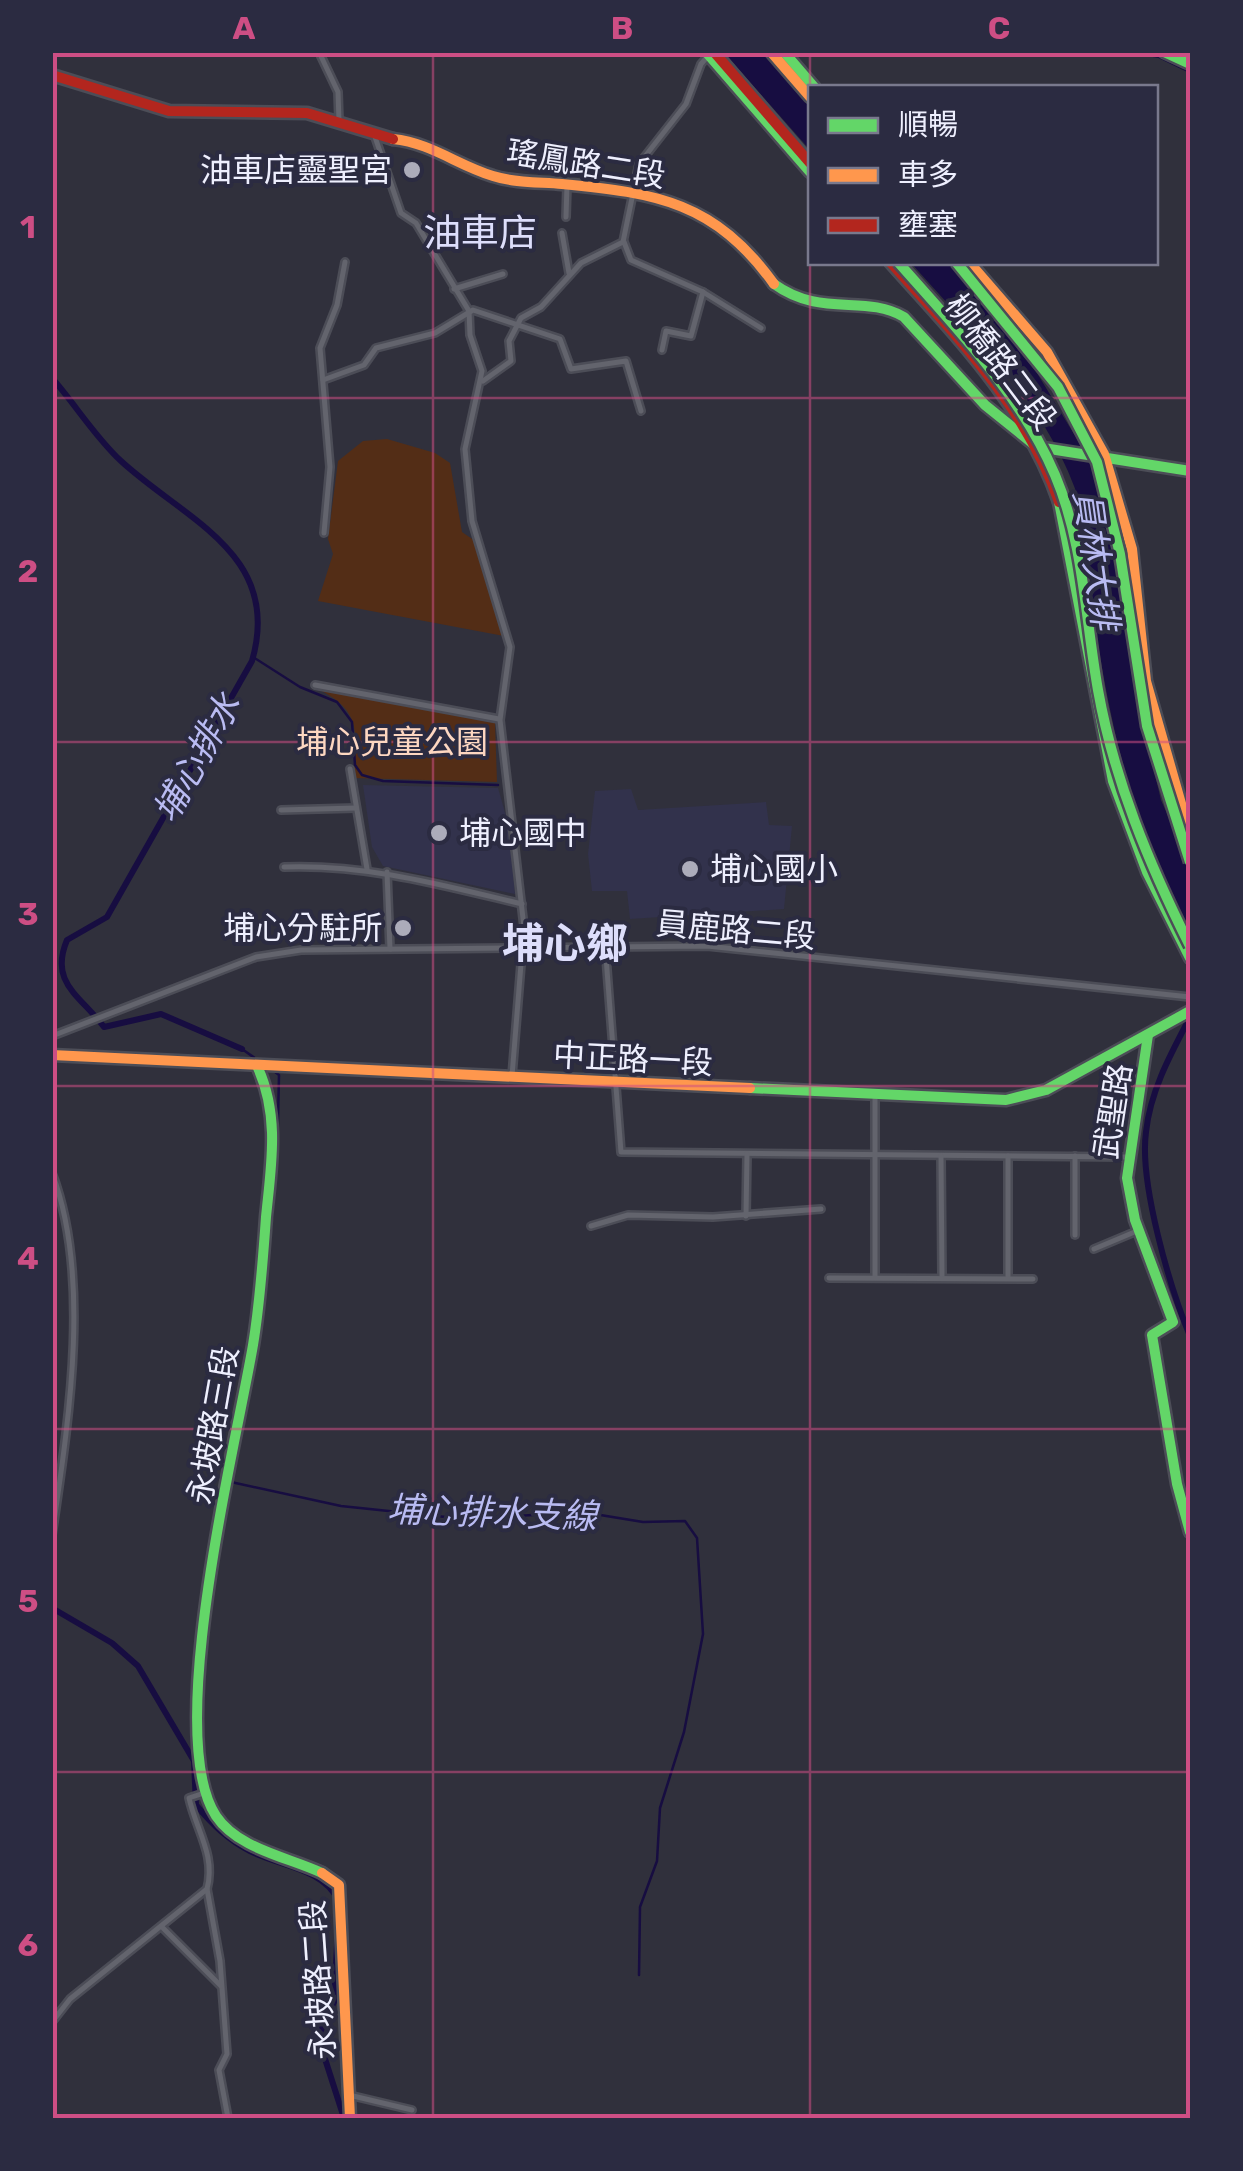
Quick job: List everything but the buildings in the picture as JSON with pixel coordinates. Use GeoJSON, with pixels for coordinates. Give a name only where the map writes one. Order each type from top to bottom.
{"type":"FeatureCollection","features":[{"type":"Feature","properties":{"kind":"main road"},"geometry":{"type":"LineString","coordinates":[[771,52],[808,96]]}},
{"type":"Feature","properties":{"kind":"main road"},"geometry":{"type":"LineString","coordinates":[[784,52],[812,85]]}},
{"type":"Feature","properties":{"kind":"main road"},"geometry":{"type":"LineString","coordinates":[[1164,52],[1190,64]]}},
{"type":"Feature","properties":{"kind":"main road"},"geometry":{"type":"LineString","coordinates":[[710,53],[808,161]]}},
{"type":"Feature","properties":{"kind":"main road"},"geometry":{"type":"LineString","coordinates":[[710,53],[808,170]]}},
{"type":"Feature","properties":{"kind":"main road","name":"瑤鳳路二段"},"geometry":{"type":"LineString","coordinates":[[52,75],[83,81],[169,111],[307,113],[338,120],[375,137],[422,142],[494,177],[567,182],[632,194],[645,192],[681,205],[722,227],[748,248],[775,285],[795,298],[823,306],[892,310],[904,317],[985,405],[1042,448]]}},
{"type":"Feature","properties":{"kind":"main road","name":"柳橋路三段"},"geometry":{"type":"LineString","coordinates":[[893,265],[980,364],[1042,448],[1071,552],[1108,759],[1156,896],[1190,958]]}},
{"type":"Feature","properties":{"kind":"main road"},"geometry":{"type":"LineString","coordinates":[[901,265],[1005,386],[1034,430],[1055,476],[1074,532],[1114,760],[1147,857],[1190,946]]}},
{"type":"Feature","properties":{"kind":"main road"},"geometry":{"type":"LineString","coordinates":[[959,265],[1038,359],[1091,449],[1121,551],[1138,682],[1154,757],[1190,862]]}},
{"type":"Feature","properties":{"kind":"main road","name":"柳橋路三段"},"geometry":{"type":"LineString","coordinates":[[972,265],[1048,352],[1104,454],[1132,548],[1146,682],[1190,835]]}},
{"type":"Feature","properties":{"kind":"main road"},"geometry":{"type":"LineString","coordinates":[[1042,448],[1104,454],[1190,471]]}},
{"type":"Feature","properties":{"kind":"main road","name":"中正路一段"},"geometry":{"type":"LineString","coordinates":[[52,1054],[258,1068],[874,1096],[1021,1098],[1080,1074],[1190,1012]]}},
{"type":"Feature","properties":{"kind":"main road","name":"武聖路"},"geometry":{"type":"LineString","coordinates":[[1148,1034],[1148,1057],[1128,1157],[1128,1183],[1174,1322],[1152,1334],[1161,1366],[1179,1500],[1190,1532]]}},
{"type":"Feature","properties":{"kind":"main road","name":"永坡路三段"},"geometry":{"type":"LineString","coordinates":[[204,1794],[198,1735],[202,1642],[224,1487],[253,1346],[272,1148],[270,1088],[258,1068]]}},
{"type":"Feature","properties":{"kind":"main road","name":"永坡路二段"},"geometry":{"type":"LineString","coordinates":[[204,1794],[221,1822],[232,1830],[328,1875],[339,1886],[350,2118]]}},
{"type":"Feature","properties":{"kind":"street"},"geometry":{"type":"LineString","coordinates":[[319,52],[338,92],[338,120]]}},
{"type":"Feature","properties":{"kind":"street"},"geometry":{"type":"LineString","coordinates":[[483,380],[511,360],[514,326],[541,307],[569,273],[623,242],[639,164],[686,104],[710,53]]}},
{"type":"Feature","properties":{"kind":"street"},"geometry":{"type":"LineString","coordinates":[[375,137],[401,212],[416,223],[469,311],[483,380],[465,449],[472,521],[510,646],[500,720],[522,904],[523,948],[512,1079]]}},
{"type":"Feature","properties":{"kind":"street"},"geometry":{"type":"LineString","coordinates":[[566,217],[567,182]]}},
{"type":"Feature","properties":{"kind":"street"},"geometry":{"type":"LineString","coordinates":[[562,233],[569,273]]}},
{"type":"Feature","properties":{"kind":"street"},"geometry":{"type":"LineString","coordinates":[[623,242],[629,246],[632,260],[703,292],[761,328]]}},
{"type":"Feature","properties":{"kind":"street"},"geometry":{"type":"LineString","coordinates":[[324,533],[330,467],[320,348],[337,305],[345,262]]}},
{"type":"Feature","properties":{"kind":"street"},"geometry":{"type":"LineString","coordinates":[[454,289],[503,274]]}},
{"type":"Feature","properties":{"kind":"street"},"geometry":{"type":"LineString","coordinates":[[662,350],[666,331],[691,336],[703,292]]}},
{"type":"Feature","properties":{"kind":"street"},"geometry":{"type":"LineString","coordinates":[[322,380],[364,365],[376,348],[435,333],[469,311]]}},
{"type":"Feature","properties":{"kind":"street"},"geometry":{"type":"LineString","coordinates":[[469,311],[560,339],[571,369],[626,360],[641,411]]}},
{"type":"Feature","properties":{"kind":"street"},"geometry":{"type":"LineString","coordinates":[[315,685],[500,720]]}},
{"type":"Feature","properties":{"kind":"street"},"geometry":{"type":"LineString","coordinates":[[350,769],[366,869]]}},
{"type":"Feature","properties":{"kind":"street"},"geometry":{"type":"LineString","coordinates":[[281,810],[356,808]]}},
{"type":"Feature","properties":{"kind":"street"},"geometry":{"type":"LineString","coordinates":[[284,867],[387,872],[522,904]]}},
{"type":"Feature","properties":{"kind":"street"},"geometry":{"type":"LineString","coordinates":[[387,872],[390,950]]}},
{"type":"Feature","properties":{"kind":"street"},"geometry":{"type":"LineString","coordinates":[[605,944],[621,1152],[1128,1157]]}},
{"type":"Feature","properties":{"kind":"street","name":"員鹿路二段"},"geometry":{"type":"LineString","coordinates":[[52,1036],[270,953],[605,944],[707,946],[1190,996]]}},
{"type":"Feature","properties":{"kind":"street"},"geometry":{"type":"LineString","coordinates":[[874,1096],[876,1277]]}},
{"type":"Feature","properties":{"kind":"street"},"geometry":{"type":"LineString","coordinates":[[746,1154],[746,1216]]}},
{"type":"Feature","properties":{"kind":"street"},"geometry":{"type":"LineString","coordinates":[[941,1156],[942,1276]]}},
{"type":"Feature","properties":{"kind":"street"},"geometry":{"type":"LineString","coordinates":[[1008,1156],[1008,1276]]}},
{"type":"Feature","properties":{"kind":"street"},"geometry":{"type":"LineString","coordinates":[[1075,1156],[1076,1235]]}},
{"type":"Feature","properties":{"kind":"street"},"geometry":{"type":"LineString","coordinates":[[52,1173],[67,1213],[72,1247],[70,1412],[52,1535]]}},
{"type":"Feature","properties":{"kind":"street"},"geometry":{"type":"LineString","coordinates":[[591,1226],[628,1215],[746,1216],[821,1209]]}},
{"type":"Feature","properties":{"kind":"street"},"geometry":{"type":"LineString","coordinates":[[1094,1249],[1141,1230]]}},
{"type":"Feature","properties":{"kind":"street"},"geometry":{"type":"LineString","coordinates":[[830,1278],[1033,1278]]}},
{"type":"Feature","properties":{"kind":"street"},"geometry":{"type":"LineString","coordinates":[[204,1794],[188,1798],[206,1844],[210,1875],[207,1889],[227,2054],[219,2070],[228,2118]]}},
{"type":"Feature","properties":{"kind":"street"},"geometry":{"type":"LineString","coordinates":[[52,2022],[70,1998],[163,1928],[207,1889]]}},
{"type":"Feature","properties":{"kind":"street"},"geometry":{"type":"LineString","coordinates":[[163,1928],[221,1986]]}},
{"type":"Feature","properties":{"kind":"street"},"geometry":{"type":"LineString","coordinates":[[350,2095],[412,2110]]}},
{"type":"Feature","properties":{"kind":"shaded area","name":"埔心國中"},"geometry":{"type":"Polygon","coordinates":[[[363,785],[498,788],[508,823],[515,894],[383,866],[372,847],[363,785]]]}},
{"type":"Feature","properties":{"kind":"shaded area","name":"埔心國小"},"geometry":{"type":"Polygon","coordinates":[[[631,789],[638,810],[766,802],[769,825],[792,826],[784,909],[630,919],[627,891],[592,891],[588,854],[595,791],[631,789]]]}},
{"type":"Feature","properties":{"kind":"green space"},"geometry":{"type":"Polygon","coordinates":[[[387,439],[435,453],[450,463],[462,532],[475,541],[504,636],[318,601],[333,554],[328,539],[338,461],[363,441],[387,439]]]}},
{"type":"Feature","properties":{"kind":"green space","name":"埔心兒童公園"},"geometry":{"type":"Polygon","coordinates":[[[320,690],[495,723],[497,782],[354,778],[354,726],[344,707],[320,690]]]}},
{"type":"Feature","properties":{"kind":"water"},"geometry":{"type":"Polygon","coordinates":[[[724,53],[765,53],[808,102],[808,148],[724,53]]]}},
{"type":"Feature","properties":{"kind":"water","name":"員林大排"},"geometry":{"type":"Polygon","coordinates":[[[913,265],[951,265],[1037,373],[1086,454],[1107,503],[1133,683],[1161,800],[1190,867],[1190,933],[1155,862],[1119,748],[1096,631],[1080,503],[1050,436],[985,346],[913,265]]]}},
{"type":"Feature","properties":{"kind":"waterway"},"geometry":{"type":"LineString","coordinates":[[1141,52],[1159,55],[1190,70]]}},
{"type":"Feature","properties":{"kind":"waterway","name":"埔心排水"},"geometry":{"type":"LineString","coordinates":[[52,378],[121,461],[222,543],[241,566],[254,593],[258,624],[252,661],[107,917],[67,940],[62,955],[64,978],[104,1027],[161,1014],[242,1049]]}},
{"type":"Feature","properties":{"kind":"waterway"},"geometry":{"type":"LineString","coordinates":[[253,657],[300,687],[337,702],[352,722],[355,765],[362,775],[383,781],[498,785]]}},
{"type":"Feature","properties":{"kind":"waterway"},"geometry":{"type":"LineString","coordinates":[[1187,1023],[1156,1089],[1145,1153],[1158,1235],[1190,1336]]}},
{"type":"Feature","properties":{"kind":"waterway","name":"埔心排水支線"},"geometry":{"type":"LineString","coordinates":[[242,1049],[259,1061]]}},
{"type":"Feature","properties":{"kind":"waterway","name":"埔心排水支線"},"geometry":{"type":"LineString","coordinates":[[270,1068],[279,1075],[271,1229],[251,1381],[231,1482],[341,1506],[465,1519],[582,1512],[643,1522],[685,1521],[697,1538],[703,1634],[684,1732],[660,1808],[657,1861],[640,1907],[639,1975]]}},
{"type":"Feature","properties":{"kind":"waterway"},"geometry":{"type":"LineString","coordinates":[[52,1608],[112,1643],[138,1666],[194,1761],[196,1805],[208,1819],[242,1847],[311,1874],[331,1889],[338,1900]]}},
{"type":"Feature","properties":{"kind":"waterway"},"geometry":{"type":"LineString","coordinates":[[338,1927],[334,2002],[318,2037],[344,2118]]}},
{"type":"Feature","properties":{"kind":"traffic: fast"},"geometry":{"type":"LineString","coordinates":[[706,52],[808,170]]}},
{"type":"Feature","properties":{"kind":"traffic: fast"},"geometry":{"type":"LineString","coordinates":[[784,52],[812,85]]}},
{"type":"Feature","properties":{"kind":"traffic: fast"},"geometry":{"type":"LineString","coordinates":[[1164,52],[1190,64]]}},
{"type":"Feature","properties":{"kind":"traffic: fast"},"geometry":{"type":"LineString","coordinates":[[901,265],[1005,389],[1055,475],[1078,554],[1098,690],[1113,756],[1147,853],[1190,946]]}},
{"type":"Feature","properties":{"kind":"traffic: fast"},"geometry":{"type":"LineString","coordinates":[[958,265],[1058,387],[1097,462],[1120,554],[1147,726],[1190,862]]}},
{"type":"Feature","properties":{"kind":"traffic: fast"},"geometry":{"type":"LineString","coordinates":[[774,284],[809,300],[874,307],[904,317],[985,405],[1037,447],[1190,471]]}},
{"type":"Feature","properties":{"kind":"traffic: fast"},"geometry":{"type":"LineString","coordinates":[[1059,502],[1113,781],[1147,872],[1190,958]]}},
{"type":"Feature","properties":{"kind":"traffic: fast"},"geometry":{"type":"LineString","coordinates":[[750,1088],[1006,1100],[1046,1090],[1190,1011]]}},
{"type":"Feature","properties":{"kind":"traffic: fast"},"geometry":{"type":"LineString","coordinates":[[1148,1035],[1127,1178],[1135,1220],[1173,1322],[1152,1335],[1177,1484],[1190,1532]]}},
{"type":"Feature","properties":{"kind":"traffic: fast"},"geometry":{"type":"LineString","coordinates":[[258,1068],[272,1123],[261,1281],[253,1345],[208,1588],[197,1722],[202,1777],[216,1816],[225,1827],[264,1851],[322,1873]]}},
{"type":"Feature","properties":{"kind":"traffic: slow"},"geometry":{"type":"LineString","coordinates":[[771,52],[808,95]]}},
{"type":"Feature","properties":{"kind":"traffic: slow"},"geometry":{"type":"LineString","coordinates":[[393,139],[420,145],[501,178],[627,192],[682,207],[729,235],[774,284]]}},
{"type":"Feature","properties":{"kind":"traffic: slow"},"geometry":{"type":"LineString","coordinates":[[972,265],[1047,352],[1104,454],[1132,549],[1146,681],[1190,835]]}},
{"type":"Feature","properties":{"kind":"traffic: slow"},"geometry":{"type":"LineString","coordinates":[[52,1055],[750,1088]]}},
{"type":"Feature","properties":{"kind":"traffic: slow"},"geometry":{"type":"LineString","coordinates":[[322,1873],[339,1885],[350,2118]]}},
{"type":"Feature","properties":{"kind":"traffic: jam"},"geometry":{"type":"LineString","coordinates":[[714,52],[808,161]]}},
{"type":"Feature","properties":{"kind":"traffic: jam"},"geometry":{"type":"LineString","coordinates":[[52,75],[169,111],[307,113],[393,139]]}},
{"type":"Feature","properties":{"kind":"traffic: jam"},"geometry":{"type":"LineString","coordinates":[[893,265],[964,345],[1008,403],[1028,434],[1059,502]]}},
{"type":"Feature","properties":{"kind":"place","name":"油車店靈聖宮"},"geometry":{"type":"Point","coordinates":[412,170]}},
{"type":"Feature","properties":{"kind":"place","name":"埔心國中"},"geometry":{"type":"Point","coordinates":[439,833]}},
{"type":"Feature","properties":{"kind":"place","name":"埔心國小"},"geometry":{"type":"Point","coordinates":[690,869]}},
{"type":"Feature","properties":{"kind":"place","name":"埔心分駐所"},"geometry":{"type":"Point","coordinates":[403,928]}},
{"type":"Feature","properties":{"kind":"district","name":"油車店"},"geometry":{"type":"Point","coordinates":[480,233]}},
{"type":"Feature","properties":{"kind":"district","name":"埔心鄉"},"geometry":{"type":"Point","coordinates":[565,944]}}]}
